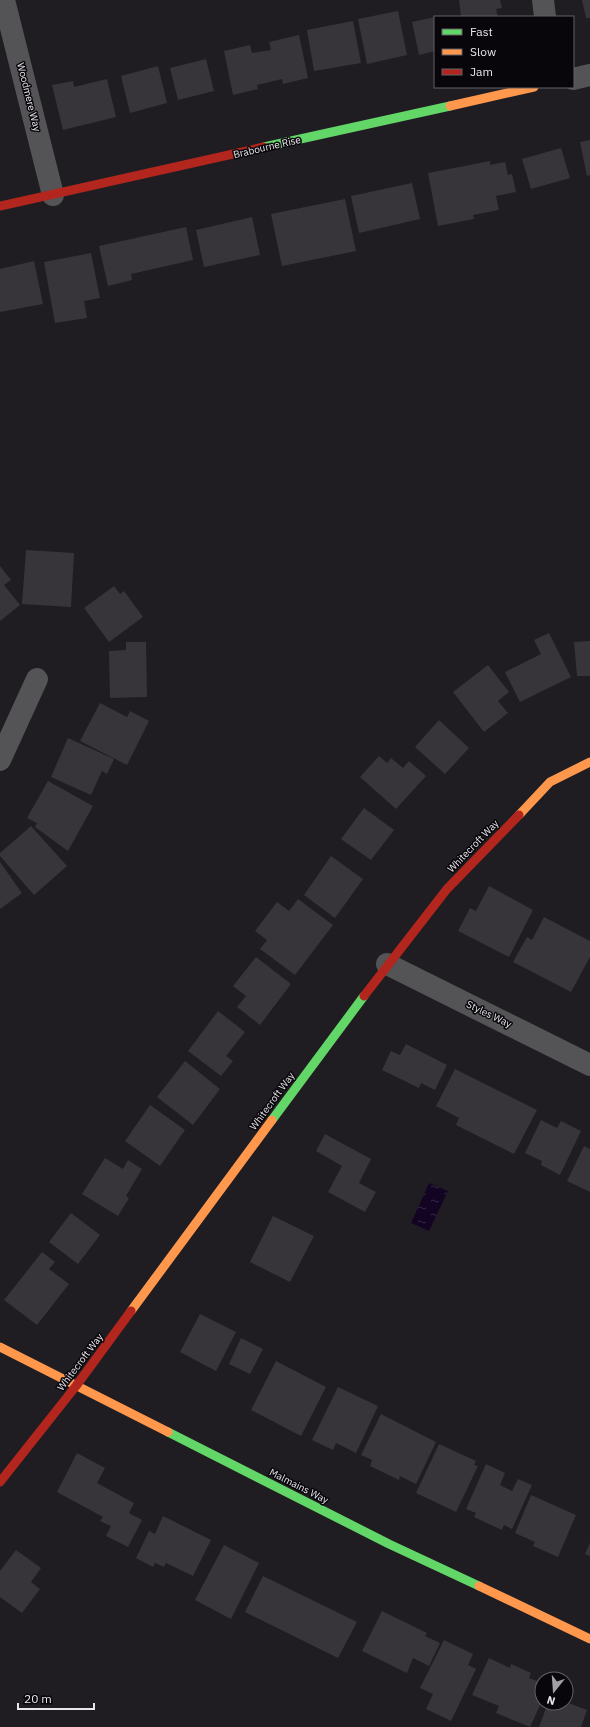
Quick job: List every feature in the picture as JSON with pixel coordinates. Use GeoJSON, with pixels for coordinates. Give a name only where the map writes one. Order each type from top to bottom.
{"type":"FeatureCollection","features":[{"type":"Feature","properties":{"kind":"street","name":"Woodmere Way"},"geometry":{"type":"LineString","coordinates":[[4,0],[53,195]]}},
{"type":"Feature","properties":{"kind":"street"},"geometry":{"type":"LineString","coordinates":[[543,0],[546,16]]}},
{"type":"Feature","properties":{"kind":"street"},"geometry":{"type":"LineString","coordinates":[[574,79],[590,75]]}},
{"type":"Feature","properties":{"kind":"street","name":"Brabourne Rise"},"geometry":{"type":"LineString","coordinates":[[0,206],[530,88]]}},
{"type":"Feature","properties":{"kind":"street"},"geometry":{"type":"LineString","coordinates":[[0,760],[37,679]]}},
{"type":"Feature","properties":{"kind":"street","name":"Whitecroft Way"},"geometry":{"type":"LineString","coordinates":[[0,1482],[76,1386],[387,964],[447,889],[550,782],[590,762]]}},
{"type":"Feature","properties":{"kind":"street","name":"Styles Way"},"geometry":{"type":"LineString","coordinates":[[387,964],[590,1065]]}},
{"type":"Feature","properties":{"kind":"street","name":"Malmains Way"},"geometry":{"type":"LineString","coordinates":[[0,1347],[390,1544],[590,1639]]}},
{"type":"Feature","properties":{"kind":"water"},"geometry":{"type":"Polygon","coordinates":[[[429,1183],[448,1191],[429,1231],[411,1223],[429,1183]]]}},
{"type":"Feature","properties":{"kind":"building"},"geometry":{"type":"Polygon","coordinates":[[[459,0],[500,0],[502,8],[496,9],[498,16],[461,16],[459,0]]]}},
{"type":"Feature","properties":{"kind":"building"},"geometry":{"type":"Polygon","coordinates":[[[582,0],[590,0],[590,18],[586,18],[582,0]]]}},
{"type":"Feature","properties":{"kind":"building"},"geometry":{"type":"Polygon","coordinates":[[[398,11],[407,55],[367,64],[358,19],[398,11]]]}},
{"type":"Feature","properties":{"kind":"building"},"geometry":{"type":"Polygon","coordinates":[[[434,17],[434,51],[419,55],[412,22],[434,17]]]}},
{"type":"Feature","properties":{"kind":"building"},"geometry":{"type":"Polygon","coordinates":[[[353,21],[361,63],[314,71],[307,30],[353,21]]]}},
{"type":"Feature","properties":{"kind":"building"},"geometry":{"type":"Polygon","coordinates":[[[299,35],[308,78],[283,84],[282,79],[257,85],[258,89],[233,95],[224,51],[250,45],[252,53],[271,50],[269,42],[299,35]]]}},
{"type":"Feature","properties":{"kind":"building"},"geometry":{"type":"Polygon","coordinates":[[[206,59],[214,91],[178,100],[170,68],[206,59]]]}},
{"type":"Feature","properties":{"kind":"building"},"geometry":{"type":"Polygon","coordinates":[[[158,66],[167,103],[130,113],[121,76],[158,66]]]}},
{"type":"Feature","properties":{"kind":"building"},"geometry":{"type":"Polygon","coordinates":[[[107,79],[116,117],[63,130],[52,85],[73,81],[74,87],[107,79]]]}},
{"type":"Feature","properties":{"kind":"building"},"geometry":{"type":"Polygon","coordinates":[[[590,140],[590,175],[587,176],[580,142],[590,140]]]}},
{"type":"Feature","properties":{"kind":"building"},"geometry":{"type":"Polygon","coordinates":[[[561,148],[570,178],[531,189],[522,159],[561,148]]]}},
{"type":"Feature","properties":{"kind":"building"},"geometry":{"type":"Polygon","coordinates":[[[490,161],[490,165],[505,162],[508,175],[512,174],[516,192],[496,196],[499,210],[473,215],[474,219],[438,226],[428,173],[490,161]]]}},
{"type":"Feature","properties":{"kind":"building"},"geometry":{"type":"Polygon","coordinates":[[[412,183],[420,219],[359,233],[351,196],[412,183]]]}},
{"type":"Feature","properties":{"kind":"building"},"geometry":{"type":"Polygon","coordinates":[[[345,199],[356,251],[282,266],[271,214],[345,199]]]}},
{"type":"Feature","properties":{"kind":"building"},"geometry":{"type":"Polygon","coordinates":[[[252,217],[260,255],[204,267],[196,230],[252,217]]]}},
{"type":"Feature","properties":{"kind":"building"},"geometry":{"type":"Polygon","coordinates":[[[186,227],[193,260],[131,274],[132,280],[108,286],[99,246],[186,227]]]}},
{"type":"Feature","properties":{"kind":"building"},"geometry":{"type":"Polygon","coordinates":[[[91,253],[100,298],[84,301],[87,318],[55,323],[44,262],[91,253]]]}},
{"type":"Feature","properties":{"kind":"building"},"geometry":{"type":"Polygon","coordinates":[[[34,261],[43,304],[0,312],[0,269],[34,261]]]}},
{"type":"Feature","properties":{"kind":"building"},"geometry":{"type":"Polygon","coordinates":[[[26,550],[74,553],[71,607],[22,604],[26,550]]]}},
{"type":"Feature","properties":{"kind":"building"},"geometry":{"type":"Polygon","coordinates":[[[0,566],[11,580],[4,585],[20,605],[0,621],[0,566]]]}},
{"type":"Feature","properties":{"kind":"building"},"geometry":{"type":"Polygon","coordinates":[[[114,586],[120,594],[124,591],[143,617],[109,642],[84,608],[114,586]]]}},
{"type":"Feature","properties":{"kind":"building"},"geometry":{"type":"Polygon","coordinates":[[[549,633],[571,677],[520,702],[505,672],[541,654],[534,640],[549,633]]]}},
{"type":"Feature","properties":{"kind":"building"},"geometry":{"type":"Polygon","coordinates":[[[590,641],[590,676],[577,676],[574,642],[590,641]]]}},
{"type":"Feature","properties":{"kind":"building"},"geometry":{"type":"Polygon","coordinates":[[[126,642],[146,642],[147,697],[110,698],[109,651],[126,650],[126,642]]]}},
{"type":"Feature","properties":{"kind":"building"},"geometry":{"type":"Polygon","coordinates":[[[488,665],[509,692],[498,701],[508,713],[484,732],[453,692],[488,665]]]}},
{"type":"Feature","properties":{"kind":"building"},"geometry":{"type":"Polygon","coordinates":[[[100,703],[127,717],[130,711],[149,721],[127,765],[80,741],[100,703]]]}},
{"type":"Feature","properties":{"kind":"building"},"geometry":{"type":"Polygon","coordinates":[[[439,720],[469,748],[445,774],[415,747],[439,720]]]}},
{"type":"Feature","properties":{"kind":"building"},"geometry":{"type":"Polygon","coordinates":[[[68,738],[114,759],[107,774],[102,771],[91,795],[51,777],[68,738]]]}},
{"type":"Feature","properties":{"kind":"building"},"geometry":{"type":"Polygon","coordinates":[[[379,756],[387,763],[391,758],[403,768],[409,761],[426,776],[396,809],[360,777],[379,756]]]}},
{"type":"Feature","properties":{"kind":"building"},"geometry":{"type":"Polygon","coordinates":[[[48,781],[93,806],[68,851],[35,827],[37,823],[27,818],[48,781]]]}},
{"type":"Feature","properties":{"kind":"building"},"geometry":{"type":"Polygon","coordinates":[[[364,808],[394,830],[371,860],[341,839],[364,808]]]}},
{"type":"Feature","properties":{"kind":"building"},"geometry":{"type":"Polygon","coordinates":[[[31,826],[67,866],[34,895],[0,856],[0,853],[31,826]]]}},
{"type":"Feature","properties":{"kind":"building"},"geometry":{"type":"Polygon","coordinates":[[[331,856],[363,879],[335,918],[304,895],[331,856]]]}},
{"type":"Feature","properties":{"kind":"building"},"geometry":{"type":"Polygon","coordinates":[[[0,862],[22,893],[0,909],[0,862]]]}},
{"type":"Feature","properties":{"kind":"building"},"geometry":{"type":"Polygon","coordinates":[[[489,886],[533,910],[509,957],[458,931],[470,908],[476,911],[489,886]]]}},
{"type":"Feature","properties":{"kind":"building"},"geometry":{"type":"Polygon","coordinates":[[[298,899],[333,925],[295,975],[260,949],[267,940],[255,931],[277,902],[289,911],[298,899]]]}},
{"type":"Feature","properties":{"kind":"building"},"geometry":{"type":"Polygon","coordinates":[[[544,917],[590,941],[590,957],[571,992],[513,962],[527,937],[532,940],[544,917]]]}},
{"type":"Feature","properties":{"kind":"building"},"geometry":{"type":"Polygon","coordinates":[[[256,957],[291,984],[260,1025],[237,1007],[246,996],[233,986],[256,957]]]}},
{"type":"Feature","properties":{"kind":"building"},"geometry":{"type":"Polygon","coordinates":[[[218,1011],[245,1032],[226,1056],[233,1061],[221,1076],[188,1051],[218,1011]]]}},
{"type":"Feature","properties":{"kind":"building"},"geometry":{"type":"Polygon","coordinates":[[[406,1044],[447,1065],[435,1090],[421,1083],[419,1088],[382,1070],[391,1051],[400,1055],[406,1044]]]}},
{"type":"Feature","properties":{"kind":"building"},"geometry":{"type":"Polygon","coordinates":[[[185,1061],[220,1089],[193,1125],[157,1097],[185,1061]]]}},
{"type":"Feature","properties":{"kind":"building"},"geometry":{"type":"Polygon","coordinates":[[[455,1069],[537,1110],[514,1154],[456,1125],[459,1118],[436,1106],[455,1069]]]}},
{"type":"Feature","properties":{"kind":"building"},"geometry":{"type":"Polygon","coordinates":[[[150,1105],[185,1130],[160,1166],[125,1141],[150,1105]]]}},
{"type":"Feature","properties":{"kind":"building"},"geometry":{"type":"Polygon","coordinates":[[[541,1120],[557,1128],[561,1121],[581,1131],[560,1175],[541,1165],[542,1161],[525,1153],[541,1120]]]}},
{"type":"Feature","properties":{"kind":"building"},"geometry":{"type":"Polygon","coordinates":[[[325,1134],[371,1159],[359,1183],[376,1192],[365,1212],[328,1192],[342,1166],[316,1151],[325,1134]]]}},
{"type":"Feature","properties":{"kind":"building"},"geometry":{"type":"Polygon","coordinates":[[[584,1146],[590,1149],[590,1192],[567,1181],[584,1146]]]}},
{"type":"Feature","properties":{"kind":"building"},"geometry":{"type":"Polygon","coordinates":[[[105,1158],[123,1169],[128,1160],[142,1169],[126,1196],[129,1198],[118,1216],[82,1194],[105,1158]]]}},
{"type":"Feature","properties":{"kind":"building"},"geometry":{"type":"Polygon","coordinates":[[[71,1213],[100,1235],[78,1264],[49,1242],[71,1213]]]}},
{"type":"Feature","properties":{"kind":"building"},"geometry":{"type":"Polygon","coordinates":[[[273,1216],[314,1236],[290,1282],[250,1262],[273,1216]]]}},
{"type":"Feature","properties":{"kind":"building"},"geometry":{"type":"Polygon","coordinates":[[[42,1252],[55,1262],[49,1269],[69,1284],[37,1325],[4,1300],[42,1252]]]}},
{"type":"Feature","properties":{"kind":"building"},"geometry":{"type":"Polygon","coordinates":[[[200,1314],[236,1332],[216,1371],[180,1352],[200,1314]]]}},
{"type":"Feature","properties":{"kind":"building"},"geometry":{"type":"Polygon","coordinates":[[[241,1338],[263,1349],[250,1374],[229,1364],[241,1338]]]}},
{"type":"Feature","properties":{"kind":"building"},"geometry":{"type":"Polygon","coordinates":[[[276,1361],[326,1387],[301,1436],[251,1410],[276,1361]]]}},
{"type":"Feature","properties":{"kind":"building"},"geometry":{"type":"Polygon","coordinates":[[[338,1387],[378,1406],[356,1453],[336,1443],[333,1450],[312,1440],[338,1387]]]}},
{"type":"Feature","properties":{"kind":"building"},"geometry":{"type":"Polygon","coordinates":[[[381,1414],[436,1442],[416,1484],[400,1476],[399,1480],[370,1466],[372,1460],[361,1455],[381,1414]]]}},
{"type":"Feature","properties":{"kind":"building"},"geometry":{"type":"Polygon","coordinates":[[[439,1444],[476,1461],[474,1465],[478,1466],[456,1512],[416,1493],[439,1444]]]}},
{"type":"Feature","properties":{"kind":"building"},"geometry":{"type":"Polygon","coordinates":[[[77,1453],[105,1468],[97,1483],[134,1503],[129,1513],[142,1520],[128,1547],[106,1536],[111,1526],[100,1521],[103,1517],[57,1492],[77,1453]]]}},
{"type":"Feature","properties":{"kind":"building"},"geometry":{"type":"Polygon","coordinates":[[[486,1464],[505,1473],[500,1485],[512,1491],[518,1479],[532,1485],[512,1529],[504,1525],[502,1530],[474,1517],[476,1513],[466,1509],[486,1464]]]}},
{"type":"Feature","properties":{"kind":"building"},"geometry":{"type":"Polygon","coordinates":[[[531,1495],[576,1515],[558,1557],[533,1546],[535,1542],[515,1533],[531,1495]]]}},
{"type":"Feature","properties":{"kind":"building"},"geometry":{"type":"Polygon","coordinates":[[[163,1516],[211,1540],[193,1576],[166,1563],[164,1567],[155,1563],[153,1567],[136,1558],[149,1531],[155,1534],[163,1516]]]}},
{"type":"Feature","properties":{"kind":"building"},"geometry":{"type":"Polygon","coordinates":[[[590,1543],[590,1556],[585,1554],[590,1543]]]}},
{"type":"Feature","properties":{"kind":"building"},"geometry":{"type":"Polygon","coordinates":[[[224,1545],[259,1563],[231,1619],[195,1600],[224,1545]]]}},
{"type":"Feature","properties":{"kind":"building"},"geometry":{"type":"Polygon","coordinates":[[[16,1550],[41,1568],[31,1582],[40,1589],[22,1613],[0,1597],[0,1571],[16,1550]]]}},
{"type":"Feature","properties":{"kind":"building"},"geometry":{"type":"Polygon","coordinates":[[[263,1576],[357,1622],[338,1658],[245,1612],[263,1576]]]}},
{"type":"Feature","properties":{"kind":"building"},"geometry":{"type":"Polygon","coordinates":[[[382,1611],[427,1633],[425,1636],[440,1643],[429,1666],[413,1658],[407,1673],[362,1651],[382,1611]]]}},
{"type":"Feature","properties":{"kind":"building"},"geometry":{"type":"Polygon","coordinates":[[[444,1640],[473,1654],[468,1665],[476,1669],[451,1721],[426,1709],[433,1694],[420,1688],[444,1640]]]}},
{"type":"Feature","properties":{"kind":"building"},"geometry":{"type":"Polygon","coordinates":[[[489,1658],[510,1668],[511,1664],[531,1673],[529,1678],[534,1680],[534,1711],[537,1711],[530,1727],[496,1713],[499,1706],[472,1695],[489,1658]]]}},
{"type":"Feature","properties":{"kind":"building"},"geometry":{"type":"Polygon","coordinates":[[[574,1705],[587,1710],[581,1727],[539,1727],[545,1711],[574,1711],[574,1705]]]}},
{"type":"Feature","properties":{"kind":"traffic: fast"},"geometry":{"type":"LineString","coordinates":[[264,147],[450,106]]}},
{"type":"Feature","properties":{"kind":"traffic: fast"},"geometry":{"type":"LineString","coordinates":[[272,1120],[364,996]]}},
{"type":"Feature","properties":{"kind":"traffic: fast"},"geometry":{"type":"LineString","coordinates":[[168,1432],[389,1544],[479,1586]]}},
{"type":"Feature","properties":{"kind":"traffic: slow"},"geometry":{"type":"LineString","coordinates":[[450,106],[530,88]]}},
{"type":"Feature","properties":{"kind":"traffic: slow"},"geometry":{"type":"LineString","coordinates":[[519,815],[550,782],[590,762]]}},
{"type":"Feature","properties":{"kind":"traffic: slow"},"geometry":{"type":"LineString","coordinates":[[131,1311],[272,1120]]}},
{"type":"Feature","properties":{"kind":"traffic: slow"},"geometry":{"type":"LineString","coordinates":[[0,1347],[168,1432]]}},
{"type":"Feature","properties":{"kind":"traffic: slow"},"geometry":{"type":"LineString","coordinates":[[479,1586],[590,1639]]}},
{"type":"Feature","properties":{"kind":"traffic: jam"},"geometry":{"type":"LineString","coordinates":[[0,206],[264,147]]}},
{"type":"Feature","properties":{"kind":"traffic: jam"},"geometry":{"type":"LineString","coordinates":[[364,996],[447,889],[519,815]]}},
{"type":"Feature","properties":{"kind":"traffic: jam"},"geometry":{"type":"LineString","coordinates":[[0,1482],[76,1386],[131,1311]]}}]}
